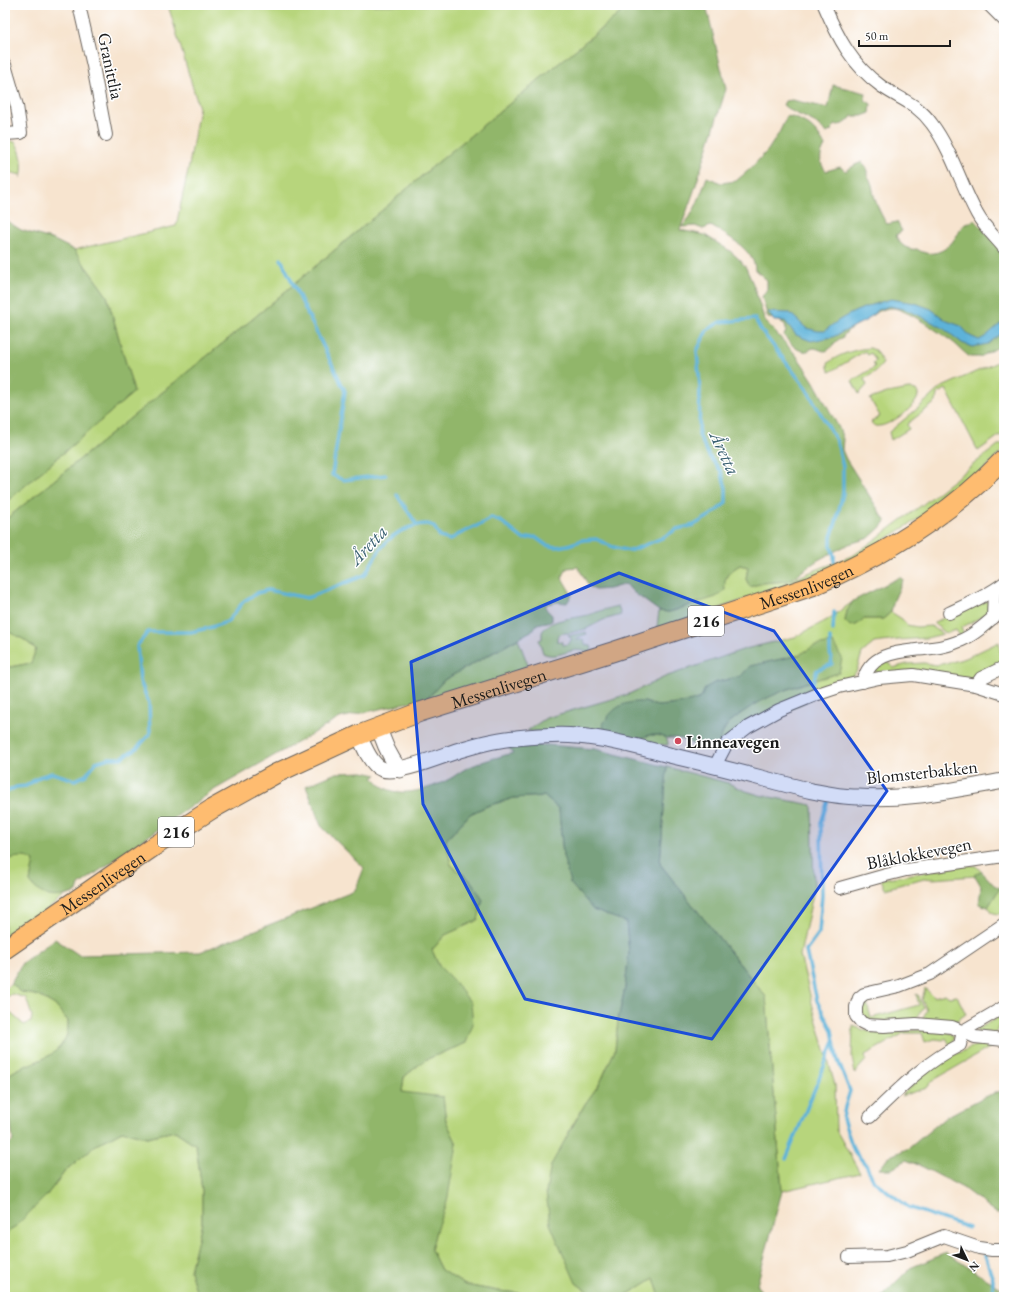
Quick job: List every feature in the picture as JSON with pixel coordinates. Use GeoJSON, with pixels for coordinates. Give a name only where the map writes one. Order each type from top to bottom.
{"type":"FeatureCollection","features":[{"type":"Feature","properties":{"kind":"main road","name":"Messenlivegen"},"geometry":{"type":"LineString","coordinates":[[5,949],[152,847],[212,809],[276,773],[379,726],[612,652],[812,586],[832,578],[886,550],[926,524],[978,483],[1004,459]]}},
{"type":"Feature","properties":{"kind":"street","name":"Granittlia"},"geometry":{"type":"LineString","coordinates":[[79,5],[93,66],[106,135]]}},
{"type":"Feature","properties":{"kind":"street"},"geometry":{"type":"LineString","coordinates":[[824,5],[846,50],[858,66],[882,86],[921,111],[932,123],[941,137],[978,215],[987,229],[1004,248]]}},
{"type":"Feature","properties":{"kind":"street"},"geometry":{"type":"LineString","coordinates":[[989,5],[1004,20]]}},
{"type":"Feature","properties":{"kind":"street"},"geometry":{"type":"LineString","coordinates":[[5,65],[8,90],[17,106],[21,133],[5,134]]}},
{"type":"Feature","properties":{"kind":"street"},"geometry":{"type":"LineString","coordinates":[[949,613],[994,591],[1004,583]]}},
{"type":"Feature","properties":{"kind":"street"},"geometry":{"type":"LineString","coordinates":[[993,618],[994,591]]}},
{"type":"Feature","properties":{"kind":"street"},"geometry":{"type":"LineString","coordinates":[[863,682],[866,671],[874,662],[882,657],[905,651],[947,646],[961,641],[977,632],[1004,608]]}},
{"type":"Feature","properties":{"kind":"street"},"geometry":{"type":"LineString","coordinates":[[976,685],[981,678],[1004,667]]}},
{"type":"Feature","properties":{"kind":"street"},"geometry":{"type":"LineString","coordinates":[[715,766],[727,743],[748,726],[779,710],[839,687],[879,678],[913,675],[976,685],[1004,694]]}},
{"type":"Feature","properties":{"kind":"street"},"geometry":{"type":"LineString","coordinates":[[379,726],[382,741],[400,770]]}},
{"type":"Feature","properties":{"kind":"street","name":"Blomsterbakken"},"geometry":{"type":"LineString","coordinates":[[359,735],[375,764],[381,769],[390,770],[400,770],[495,740],[559,735],[597,738],[812,791],[858,798],[910,796],[1004,781]]}},
{"type":"Feature","properties":{"kind":"street","name":"Blåklokkevegen"},"geometry":{"type":"LineString","coordinates":[[840,888],[906,870],[1004,856]]}},
{"type":"Feature","properties":{"kind":"street"},"geometry":{"type":"LineString","coordinates":[[1004,924],[930,974],[899,986],[864,994],[859,998],[856,1007],[856,1016],[861,1022],[867,1025],[884,1026],[916,1024],[952,1028],[963,1031],[975,1037],[1004,1040]]}},
{"type":"Feature","properties":{"kind":"street"},"geometry":{"type":"LineString","coordinates":[[870,1117],[921,1069],[943,1053],[960,1045],[963,1031],[1004,1007]]}},
{"type":"Feature","properties":{"kind":"street"},"geometry":{"type":"LineString","coordinates":[[849,1257],[887,1256],[907,1251],[944,1236],[979,1248],[1004,1250]]}},
{"type":"Feature","properties":{"kind":"highlighted area"},"geometry":{"type":"Polygon","coordinates":[[[619,573],[774,631],[887,791],[712,1039],[525,999],[423,804],[411,662],[619,573]]]}},
{"type":"Feature","properties":{"kind":"green space"},"geometry":{"type":"Polygon","coordinates":[[[168,5],[630,5],[431,168],[249,322],[5,520],[5,503],[134,392],[107,296],[74,250],[176,226],[189,166],[199,108],[168,5]]]}},
{"type":"Feature","properties":{"kind":"green space"},"geometry":{"type":"Polygon","coordinates":[[[630,5],[706,5],[726,89],[695,188],[680,230],[705,235],[730,251],[746,268],[765,321],[796,355],[814,382],[839,428],[843,439],[842,450],[846,459],[886,522],[869,538],[849,544],[818,560],[788,581],[762,583],[750,587],[746,579],[748,567],[740,565],[728,575],[725,581],[725,590],[716,597],[669,612],[659,611],[633,592],[626,584],[609,589],[595,590],[589,586],[578,567],[567,568],[562,578],[572,595],[567,603],[557,602],[546,604],[546,609],[552,615],[552,621],[537,624],[533,630],[444,680],[428,698],[340,718],[214,790],[79,885],[77,892],[57,897],[40,892],[30,882],[34,861],[25,857],[9,859],[5,868],[5,665],[10,667],[31,663],[36,649],[23,639],[5,630],[5,520],[249,322],[431,168],[630,5]]]}},
{"type":"Feature","properties":{"kind":"green space"},"geometry":{"type":"Polygon","coordinates":[[[833,85],[866,93],[865,100],[871,104],[870,113],[862,116],[852,116],[844,124],[834,125],[831,131],[826,133],[811,120],[783,105],[785,101],[792,100],[828,108],[833,85]]]}},
{"type":"Feature","properties":{"kind":"green space"},"geometry":{"type":"Polygon","coordinates":[[[787,116],[800,120],[810,126],[819,135],[825,146],[822,153],[821,162],[826,171],[840,167],[846,171],[862,162],[872,184],[876,202],[881,214],[887,224],[897,222],[902,231],[896,235],[897,238],[901,244],[907,248],[917,249],[927,253],[941,251],[950,245],[963,225],[975,220],[1004,253],[1004,344],[980,357],[970,357],[954,343],[923,322],[905,312],[892,308],[878,312],[853,327],[826,351],[813,348],[804,351],[794,347],[789,342],[784,336],[786,331],[785,324],[775,319],[768,318],[762,297],[767,289],[767,280],[755,270],[754,263],[745,250],[732,239],[711,226],[703,229],[695,226],[682,227],[687,222],[694,210],[707,177],[721,183],[736,181],[768,150],[779,133],[787,116]]]}},
{"type":"Feature","properties":{"kind":"green space"},"geometry":{"type":"Polygon","coordinates":[[[5,140],[15,142],[21,154],[22,174],[21,178],[21,175],[5,171],[5,140]]]}},
{"type":"Feature","properties":{"kind":"green space"},"geometry":{"type":"Polygon","coordinates":[[[5,220],[21,230],[54,240],[74,250],[107,296],[134,392],[5,503],[5,220]]]}},
{"type":"Feature","properties":{"kind":"green space"},"geometry":{"type":"Polygon","coordinates":[[[870,348],[875,350],[883,363],[877,370],[864,379],[867,385],[859,394],[852,381],[875,367],[873,363],[876,361],[871,353],[867,355],[865,351],[830,372],[828,363],[848,352],[870,348]]]}},
{"type":"Feature","properties":{"kind":"green space"},"geometry":{"type":"Polygon","coordinates":[[[1004,359],[1004,439],[1000,435],[978,451],[946,389],[937,394],[936,402],[907,424],[909,429],[891,440],[889,432],[940,388],[1004,359]]]}},
{"type":"Feature","properties":{"kind":"green space"},"geometry":{"type":"Polygon","coordinates":[[[909,389],[916,390],[918,395],[917,399],[908,410],[889,423],[874,426],[871,422],[880,416],[870,399],[887,393],[909,389]]]}},
{"type":"Feature","properties":{"kind":"green space"},"geometry":{"type":"Polygon","coordinates":[[[1004,444],[1004,449],[950,499],[841,567],[663,627],[657,627],[659,611],[669,612],[688,605],[699,603],[724,581],[730,571],[740,565],[748,567],[746,579],[750,587],[762,583],[788,581],[854,555],[922,505],[998,445],[1004,444]]]}},
{"type":"Feature","properties":{"kind":"green space"},"geometry":{"type":"Polygon","coordinates":[[[900,577],[903,580],[894,600],[891,612],[883,619],[864,619],[856,625],[850,626],[845,621],[847,611],[853,601],[900,577]]]}},
{"type":"Feature","properties":{"kind":"green space"},"geometry":{"type":"Polygon","coordinates":[[[854,601],[847,611],[845,621],[856,625],[864,619],[883,619],[891,612],[902,619],[907,625],[917,627],[931,626],[943,634],[927,638],[874,643],[862,653],[856,672],[849,679],[713,750],[718,744],[727,725],[755,704],[796,686],[839,673],[799,655],[751,666],[741,676],[714,683],[702,698],[688,703],[657,706],[645,702],[605,734],[527,731],[546,718],[629,694],[665,677],[745,649],[795,637],[827,620],[854,601]]]}},
{"type":"Feature","properties":{"kind":"green space"},"geometry":{"type":"Polygon","coordinates":[[[987,601],[989,604],[988,613],[961,628],[964,635],[960,636],[956,630],[946,633],[934,624],[934,622],[987,601]]]}},
{"type":"Feature","properties":{"kind":"green space"},"geometry":{"type":"Polygon","coordinates":[[[618,606],[621,615],[603,620],[586,629],[570,633],[562,633],[557,637],[557,641],[562,642],[563,645],[568,644],[572,639],[568,636],[586,632],[587,634],[576,638],[576,640],[583,639],[586,645],[591,646],[592,649],[589,653],[576,650],[554,655],[543,653],[539,640],[542,639],[542,632],[546,627],[556,622],[588,615],[618,606]]]}},
{"type":"Feature","properties":{"kind":"green space"},"geometry":{"type":"Polygon","coordinates":[[[5,630],[23,639],[36,649],[31,663],[10,667],[5,665],[5,630]]]}},
{"type":"Feature","properties":{"kind":"green space"},"geometry":{"type":"Polygon","coordinates":[[[518,639],[528,665],[504,679],[433,700],[428,698],[444,680],[518,639]]]}},
{"type":"Feature","properties":{"kind":"green space"},"geometry":{"type":"Polygon","coordinates":[[[999,642],[1002,661],[971,680],[879,674],[874,670],[877,665],[887,660],[893,668],[907,664],[924,663],[936,665],[952,662],[966,658],[999,642]]]}},
{"type":"Feature","properties":{"kind":"green space"},"geometry":{"type":"Polygon","coordinates":[[[833,643],[842,658],[839,673],[796,686],[755,704],[727,725],[718,744],[713,750],[703,749],[682,739],[666,738],[659,735],[649,735],[637,742],[605,734],[603,724],[615,709],[625,704],[644,702],[659,706],[691,701],[701,698],[705,688],[714,683],[741,676],[750,666],[799,655],[814,646],[833,643]]]}},
{"type":"Feature","properties":{"kind":"green space"},"geometry":{"type":"Polygon","coordinates":[[[649,735],[665,737],[668,745],[642,744],[637,742],[649,735]]]}},
{"type":"Feature","properties":{"kind":"green space"},"geometry":{"type":"Polygon","coordinates":[[[547,745],[595,749],[667,767],[660,864],[766,997],[782,1191],[757,1285],[765,1297],[660,1297],[654,1278],[625,1296],[595,1297],[576,1283],[550,1224],[546,1192],[551,1165],[585,1104],[600,1083],[615,1050],[618,1020],[625,988],[629,952],[626,922],[593,910],[570,883],[563,856],[559,809],[544,796],[514,798],[487,806],[470,814],[446,840],[451,865],[471,881],[483,899],[478,920],[445,935],[432,950],[439,966],[452,979],[471,1003],[473,1024],[466,1043],[425,1060],[404,1077],[402,1092],[443,1097],[446,1121],[457,1144],[447,1202],[437,1227],[431,1250],[441,1270],[465,1285],[498,1291],[521,1293],[530,1297],[198,1297],[190,1271],[202,1223],[202,1190],[196,1145],[175,1131],[147,1137],[122,1131],[96,1145],[66,1170],[46,1196],[5,1235],[5,1147],[13,1141],[11,1123],[5,1117],[5,1078],[13,1072],[54,1052],[61,1046],[66,1037],[68,1027],[68,1021],[55,1005],[39,996],[21,992],[11,983],[22,963],[55,939],[79,955],[200,952],[355,891],[364,868],[321,826],[306,786],[336,773],[363,772],[377,775],[373,778],[382,786],[390,790],[408,792],[437,785],[453,777],[464,769],[513,753],[508,747],[547,745]]]}},
{"type":"Feature","properties":{"kind":"green space"},"geometry":{"type":"Polygon","coordinates":[[[667,767],[728,783],[759,795],[812,805],[814,889],[800,955],[835,1085],[836,1130],[860,1173],[782,1191],[766,997],[660,864],[667,767]]]}},
{"type":"Feature","properties":{"kind":"green space"},"geometry":{"type":"Polygon","coordinates":[[[544,796],[559,809],[563,856],[593,910],[626,922],[629,952],[625,988],[618,1020],[615,1050],[600,1083],[585,1104],[569,1131],[576,1283],[595,1297],[530,1297],[520,1293],[465,1285],[441,1270],[431,1250],[457,1144],[446,1121],[443,1097],[402,1093],[404,1077],[425,1060],[466,1043],[452,979],[439,966],[432,950],[445,935],[478,920],[471,881],[451,865],[446,840],[470,814],[487,806],[514,798],[544,796]]]}},
{"type":"Feature","properties":{"kind":"green space"},"geometry":{"type":"Polygon","coordinates":[[[19,856],[30,858],[34,861],[30,882],[65,896],[5,941],[5,868],[9,859],[19,856]]]}},
{"type":"Feature","properties":{"kind":"green space"},"geometry":{"type":"Polygon","coordinates":[[[967,865],[976,866],[982,872],[975,874],[975,876],[933,879],[924,878],[885,889],[881,879],[967,865]]]}},
{"type":"Feature","properties":{"kind":"green space"},"geometry":{"type":"Polygon","coordinates":[[[982,872],[994,885],[1000,888],[988,907],[979,904],[981,886],[974,874],[982,872]]]}},
{"type":"Feature","properties":{"kind":"green space"},"geometry":{"type":"Polygon","coordinates":[[[1004,886],[1004,913],[997,914],[991,912],[988,907],[1000,888],[1004,886]]]}},
{"type":"Feature","properties":{"kind":"green space"},"geometry":{"type":"Polygon","coordinates":[[[11,983],[21,992],[39,996],[55,1005],[68,1021],[68,1027],[66,1037],[61,1046],[54,1052],[47,1057],[13,1072],[5,1078],[5,1008],[24,1025],[31,1022],[32,1016],[26,998],[12,994],[5,998],[5,989],[11,983]]]}},
{"type":"Feature","properties":{"kind":"green space"},"geometry":{"type":"Polygon","coordinates":[[[925,988],[934,997],[945,994],[949,997],[957,996],[966,1014],[952,1024],[921,1021],[927,1010],[922,1000],[925,988]]]}},
{"type":"Feature","properties":{"kind":"green space"},"geometry":{"type":"Polygon","coordinates":[[[916,994],[919,996],[924,1008],[915,1020],[869,1021],[860,1012],[861,1004],[866,999],[871,1018],[919,1005],[916,994]]]}},
{"type":"Feature","properties":{"kind":"green space"},"geometry":{"type":"Polygon","coordinates":[[[1004,1014],[1004,1027],[998,1027],[996,1033],[977,1032],[977,1029],[1004,1014]]]}},
{"type":"Feature","properties":{"kind":"green space"},"geometry":{"type":"Polygon","coordinates":[[[853,1026],[877,1033],[939,1030],[954,1036],[954,1040],[950,1045],[946,1038],[943,1040],[935,1039],[925,1042],[922,1033],[904,1033],[865,1055],[866,1060],[855,1073],[852,1058],[853,1026]]]}},
{"type":"Feature","properties":{"kind":"green space"},"geometry":{"type":"Polygon","coordinates":[[[992,1042],[996,1044],[932,1081],[927,1088],[901,1096],[926,1072],[947,1058],[979,1044],[992,1042]]]}},
{"type":"Feature","properties":{"kind":"green space"},"geometry":{"type":"Polygon","coordinates":[[[1004,1090],[1004,1214],[996,1213],[963,1188],[923,1167],[906,1160],[892,1169],[879,1169],[888,1157],[909,1148],[946,1117],[984,1097],[1004,1090]]]}},
{"type":"Feature","properties":{"kind":"green space"},"geometry":{"type":"Polygon","coordinates":[[[122,1131],[147,1137],[175,1131],[196,1145],[202,1190],[202,1223],[190,1271],[198,1297],[5,1297],[5,1235],[46,1196],[66,1170],[96,1145],[122,1131]]]}},
{"type":"Feature","properties":{"kind":"green space"},"geometry":{"type":"Polygon","coordinates":[[[946,1253],[1004,1290],[1004,1297],[881,1297],[910,1268],[946,1253]]]}},
{"type":"Feature","properties":{"kind":"green space"},"geometry":{"type":"Polygon","coordinates":[[[654,1278],[660,1297],[616,1297],[625,1296],[654,1278]]]}},
{"type":"Feature","properties":{"kind":"water"},"geometry":{"type":"Polygon","coordinates":[[[891,299],[915,303],[931,309],[947,321],[961,326],[970,336],[979,340],[1004,322],[1004,331],[988,344],[972,347],[962,343],[943,328],[920,316],[904,309],[889,306],[878,310],[867,320],[833,337],[811,341],[796,335],[785,321],[774,321],[768,312],[790,313],[806,328],[825,331],[847,315],[891,299]]]}},
{"type":"Feature","properties":{"kind":"waterway"},"geometry":{"type":"LineString","coordinates":[[281,259],[345,391],[332,475],[343,480],[386,475]]}},
{"type":"Feature","properties":{"kind":"waterway","name":"Åretta"},"geometry":{"type":"LineString","coordinates":[[5,793],[16,787],[26,786],[39,777],[52,773],[75,780],[86,775],[96,762],[109,758],[121,758],[137,748],[150,734],[149,703],[140,681],[137,646],[148,632],[191,632],[212,627],[227,622],[244,601],[257,593],[268,590],[307,598],[365,575],[375,557],[386,543],[399,532],[408,528],[423,524],[430,524],[434,527],[440,537],[450,540],[491,518],[502,522],[523,539],[535,537],[546,545],[556,547],[583,540],[596,539],[613,547],[630,551],[662,538],[677,529],[694,525],[711,515],[726,503],[726,488],[721,471],[709,456],[699,435],[700,387],[697,351],[707,330],[720,322],[755,319],[761,330],[806,388],[837,442],[843,467],[843,493],[831,537],[834,562]]}},
{"type":"Feature","properties":{"kind":"waterway"},"geometry":{"type":"LineString","coordinates":[[397,495],[417,525]]}},
{"type":"Feature","properties":{"kind":"waterway"},"geometry":{"type":"LineString","coordinates":[[833,630],[834,612]]}},
{"type":"Feature","properties":{"kind":"waterway"},"geometry":{"type":"LineString","coordinates":[[812,685],[817,670],[832,664],[830,638]]}},
{"type":"Feature","properties":{"kind":"waterway"},"geometry":{"type":"LineString","coordinates":[[828,800],[821,823],[822,895],[819,933],[806,951],[817,1001],[832,1030],[837,1058],[850,1091],[843,1119],[854,1151],[866,1165],[874,1181],[908,1207],[969,1228]]}},
{"type":"Feature","properties":{"kind":"waterway"},"geometry":{"type":"LineString","coordinates":[[786,1159],[834,1042]]}},
{"type":"Feature","properties":{"kind":"waterway"},"geometry":{"type":"LineString","coordinates":[[985,1255],[993,1280],[993,1297]]}},
{"type":"Feature","properties":{"kind":"place","name":"Linneavegen"},"geometry":{"type":"Point","coordinates":[678,741]}}]}
